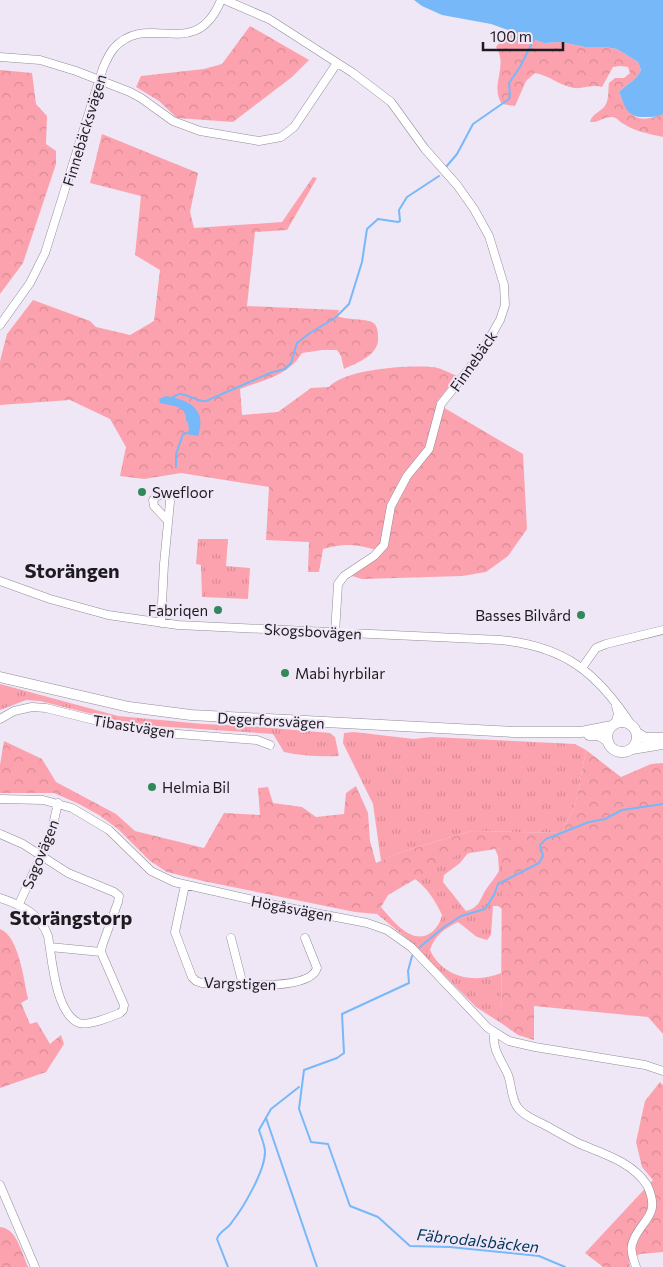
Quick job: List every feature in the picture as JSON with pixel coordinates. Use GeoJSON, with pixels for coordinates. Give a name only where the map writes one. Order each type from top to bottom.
{"type":"FeatureCollection","features":[{"type":"Feature","properties":{"kind":"main road","name":"Degerforsvägen"},"geometry":{"type":"LineString","coordinates":[[0,671],[32,684]]}},
{"type":"Feature","properties":{"kind":"main road","name":"Degerforsvägen"},"geometry":{"type":"LineString","coordinates":[[0,677],[129,707],[191,715],[513,732],[553,736],[594,735],[608,741]]}},
{"type":"Feature","properties":{"kind":"main road"},"geometry":{"type":"LineString","coordinates":[[663,738],[645,738],[624,722],[614,725],[608,732],[608,741],[618,751],[663,744]]}},
{"type":"Feature","properties":{"kind":"main road","name":"Degerforsvägen"},"geometry":{"type":"LineString","coordinates":[[513,732],[580,732],[614,725]]}},
{"type":"Feature","properties":{"kind":"main road"},"geometry":{"type":"LineString","coordinates":[[632,748],[636,742],[634,729]]}},
{"type":"Feature","properties":{"kind":"street","name":"Finnebäcksvägen"},"geometry":{"type":"LineString","coordinates":[[0,325],[32,279],[45,253],[108,57],[121,42],[129,37],[154,32],[178,35],[191,33],[209,20],[221,0]]}},
{"type":"Feature","properties":{"kind":"street","name":"Finnebäck"},"geometry":{"type":"LineString","coordinates":[[225,0],[269,19],[337,63],[391,102],[425,149],[463,192],[489,236],[497,259],[505,296],[503,311],[489,342],[471,368],[441,404],[429,449],[400,487],[391,506],[386,538],[380,551],[340,580],[337,592],[335,633]]}},
{"type":"Feature","properties":{"kind":"street"},"geometry":{"type":"LineString","coordinates":[[0,57],[40,60],[76,71],[130,92],[174,121],[200,131],[265,141],[281,137],[294,127],[337,63]]}},
{"type":"Feature","properties":{"kind":"street"},"geometry":{"type":"LineString","coordinates":[[161,623],[168,521]]}},
{"type":"Feature","properties":{"kind":"street","name":"Skogsbovägen"},"geometry":{"type":"LineString","coordinates":[[0,581],[65,604],[108,615],[161,623],[516,641],[541,646],[559,654],[590,674],[613,700],[634,729]]}},
{"type":"Feature","properties":{"kind":"street"},"geometry":{"type":"LineString","coordinates":[[582,668],[596,648],[663,630]]}},
{"type":"Feature","properties":{"kind":"street"},"geometry":{"type":"LineString","coordinates":[[613,700],[618,712],[614,725]]}},
{"type":"Feature","properties":{"kind":"street","name":"Tibastvägen"},"geometry":{"type":"LineString","coordinates":[[0,719],[14,711],[32,707],[46,708],[95,721],[165,733],[256,740],[270,745]]}},
{"type":"Feature","properties":{"kind":"street","name":"Högåsvägen"},"geometry":{"type":"LineString","coordinates":[[0,800],[43,800],[72,808],[102,824],[144,865],[158,875],[185,885],[367,923],[387,930],[411,948],[476,1017],[494,1033],[509,1041],[575,1054],[645,1064],[663,1071]]}},
{"type":"Feature","properties":{"kind":"street","name":"Sagovägen"},"geometry":{"type":"LineString","coordinates":[[19,904],[51,834],[58,803]]}},
{"type":"Feature","properties":{"kind":"street"},"geometry":{"type":"LineString","coordinates":[[0,834],[23,844],[68,873],[114,892],[119,896],[101,952],[124,1005],[123,1010],[105,1019],[80,1024],[70,1015],[61,1000],[55,981],[46,929],[37,917],[19,904],[0,898]]}},
{"type":"Feature","properties":{"kind":"street","name":"Vargstigen"},"geometry":{"type":"LineString","coordinates":[[185,885],[175,932],[192,977],[196,981],[243,985],[294,983],[312,976],[316,973],[316,964],[305,938]]}},
{"type":"Feature","properties":{"kind":"street"},"geometry":{"type":"LineString","coordinates":[[231,938],[243,985]]}},
{"type":"Feature","properties":{"kind":"street"},"geometry":{"type":"LineString","coordinates":[[50,946],[101,952]]}},
{"type":"Feature","properties":{"kind":"street"},"geometry":{"type":"LineString","coordinates":[[494,1033],[493,1039],[496,1053],[508,1076],[515,1104],[521,1111],[573,1140],[629,1167],[646,1184],[654,1201],[655,1208],[632,1246],[631,1250],[636,1267]]}},
{"type":"Feature","properties":{"kind":"street"},"geometry":{"type":"LineString","coordinates":[[0,1185],[35,1267]]}},
{"type":"Feature","properties":{"kind":"green space"},"geometry":{"type":"Polygon","coordinates":[[[250,26],[309,60],[292,77],[233,122],[177,118],[159,101],[136,87],[141,76],[204,69],[222,64],[250,26]]]}},
{"type":"Feature","properties":{"kind":"green space"},"geometry":{"type":"Polygon","coordinates":[[[514,32],[544,43],[561,42],[585,47],[617,49],[638,62],[641,70],[639,74],[619,92],[626,107],[635,116],[646,119],[663,114],[663,137],[632,128],[613,117],[590,122],[606,104],[609,83],[615,78],[624,78],[630,73],[628,67],[613,67],[602,87],[574,88],[535,73],[526,81],[515,106],[502,104],[497,90],[501,62],[496,47],[503,38],[514,32]]]}},
{"type":"Feature","properties":{"kind":"green space"},"geometry":{"type":"Polygon","coordinates":[[[0,70],[32,73],[36,104],[47,116],[46,144],[56,151],[56,164],[23,263],[0,294],[0,70]]]}},
{"type":"Feature","properties":{"kind":"green space"},"geometry":{"type":"Polygon","coordinates":[[[102,134],[198,173],[190,212],[194,228],[282,222],[313,177],[317,178],[287,230],[255,232],[247,306],[339,310],[337,316],[374,323],[377,330],[378,343],[376,348],[367,357],[344,369],[341,356],[337,350],[302,353],[290,367],[282,372],[240,389],[242,415],[278,412],[311,388],[329,387],[348,376],[377,369],[434,367],[457,376],[436,403],[523,454],[527,529],[508,556],[486,572],[462,576],[362,579],[352,576],[375,559],[379,551],[345,545],[323,549],[319,572],[308,572],[309,542],[266,540],[269,487],[181,473],[144,479],[120,476],[126,447],[110,419],[70,400],[0,405],[0,361],[7,334],[33,300],[90,321],[96,327],[130,335],[154,321],[160,270],[135,255],[141,196],[90,183],[102,134]]]}},
{"type":"Feature","properties":{"kind":"green space"},"geometry":{"type":"Polygon","coordinates":[[[198,539],[228,539],[226,566],[250,568],[248,599],[202,597],[201,565],[196,564],[198,539]]]}},
{"type":"Feature","properties":{"kind":"green space"},"geometry":{"type":"Polygon","coordinates":[[[0,684],[118,716],[330,733],[335,737],[339,756],[312,756],[284,752],[273,734],[154,726],[116,720],[40,701],[26,700],[0,710],[0,684]]]}},
{"type":"Feature","properties":{"kind":"green space"},"geometry":{"type":"Polygon","coordinates":[[[354,732],[414,739],[432,737],[575,744],[586,750],[576,802],[562,833],[471,831],[398,853],[381,861],[373,804],[343,743],[344,733],[354,732]]]}},
{"type":"Feature","properties":{"kind":"green space"},"geometry":{"type":"Polygon","coordinates":[[[4,741],[42,759],[56,782],[116,814],[135,831],[204,848],[224,813],[260,815],[258,788],[268,787],[273,803],[302,807],[316,817],[344,814],[346,793],[356,786],[368,813],[370,841],[376,863],[398,853],[471,831],[562,833],[576,802],[586,750],[621,777],[651,764],[663,763],[663,1034],[648,1017],[534,1006],[534,1040],[518,1035],[501,1023],[502,848],[457,855],[388,895],[377,914],[355,912],[203,881],[167,872],[150,861],[118,829],[99,815],[54,793],[0,793],[0,765],[4,741]]]}},
{"type":"Feature","properties":{"kind":"green space"},"geometry":{"type":"Polygon","coordinates":[[[502,848],[502,909],[498,906],[493,906],[491,935],[487,940],[477,937],[458,922],[441,933],[430,950],[443,967],[461,976],[481,978],[501,973],[501,1023],[476,1007],[410,941],[377,914],[381,907],[404,930],[418,936],[425,936],[436,928],[442,915],[431,895],[415,879],[458,854],[468,853],[460,863],[444,875],[443,882],[466,911],[471,910],[479,902],[499,871],[498,856],[495,849],[502,848]]]}},
{"type":"Feature","properties":{"kind":"green space"},"geometry":{"type":"Polygon","coordinates":[[[0,929],[12,940],[20,960],[28,999],[21,1003],[30,1024],[37,1022],[50,1044],[61,1035],[64,1044],[46,1072],[0,1088],[0,929]]]}},
{"type":"Feature","properties":{"kind":"green space"},"geometry":{"type":"Polygon","coordinates":[[[660,1082],[663,1085],[663,1252],[640,1254],[629,1261],[630,1267],[603,1267],[585,1253],[653,1180],[642,1167],[636,1142],[645,1101],[660,1082]]]}},
{"type":"Feature","properties":{"kind":"green space"},"geometry":{"type":"Polygon","coordinates":[[[0,1227],[6,1228],[15,1237],[28,1267],[0,1267],[0,1227]]]}},
{"type":"Feature","properties":{"kind":"water"},"geometry":{"type":"Polygon","coordinates":[[[414,0],[663,0],[663,114],[655,117],[640,117],[628,111],[619,92],[641,70],[638,62],[617,49],[585,47],[561,42],[544,43],[491,24],[442,15],[422,6],[414,0]]]}},
{"type":"Feature","properties":{"kind":"water"},"geometry":{"type":"Polygon","coordinates":[[[166,396],[182,400],[194,407],[200,419],[198,436],[186,434],[189,430],[184,411],[160,403],[159,399],[166,396]]]}},
{"type":"Feature","properties":{"kind":"waterway"},"geometry":{"type":"LineString","coordinates":[[446,167],[457,154],[473,124],[509,99],[509,83],[520,67],[534,39]]}},
{"type":"Feature","properties":{"kind":"waterway"},"geometry":{"type":"LineString","coordinates":[[179,394],[206,401],[270,373],[285,369],[291,363],[297,343],[335,318],[349,304],[362,262],[367,229],[378,219],[400,221],[399,210],[407,197],[439,176]]}},
{"type":"Feature","properties":{"kind":"waterway"},"geometry":{"type":"LineString","coordinates":[[173,397],[177,395]]}},
{"type":"Feature","properties":{"kind":"waterway"},"geometry":{"type":"LineString","coordinates":[[176,467],[176,454],[183,434],[186,433]]}},
{"type":"Feature","properties":{"kind":"waterway","name":"Fäbrodalsbäcken"},"geometry":{"type":"LineString","coordinates":[[420,947],[461,916],[485,909],[494,895],[498,884],[539,863],[543,856],[540,845],[546,839],[589,822],[605,819],[622,810],[663,804]]}},
{"type":"Feature","properties":{"kind":"waterway","name":"Fäbrodalsbäcken"},"geometry":{"type":"LineString","coordinates":[[412,956],[408,971],[409,983],[342,1014],[344,1053],[337,1058],[304,1070],[299,1109],[311,1142],[328,1144],[350,1206],[378,1217],[410,1246],[450,1247],[539,1256],[565,1267]]}},
{"type":"Feature","properties":{"kind":"waterway"},"geometry":{"type":"LineString","coordinates":[[228,1267],[217,1239],[242,1208],[253,1189],[261,1169],[265,1152],[259,1130],[271,1109],[299,1087]]}},
{"type":"Feature","properties":{"kind":"waterway"},"geometry":{"type":"LineString","coordinates":[[266,1118],[317,1267]]}},
{"type":"Feature","properties":{"kind":"place","name":"Swefloor"},"geometry":{"type":"Point","coordinates":[142,492]}},
{"type":"Feature","properties":{"kind":"place","name":"Fabriqen"},"geometry":{"type":"Point","coordinates":[218,610]}},
{"type":"Feature","properties":{"kind":"place","name":"Basses Bilvård"},"geometry":{"type":"Point","coordinates":[581,615]}},
{"type":"Feature","properties":{"kind":"place","name":"Mabi hyrbilar"},"geometry":{"type":"Point","coordinates":[285,673]}},
{"type":"Feature","properties":{"kind":"place","name":"Helmia Bil"},"geometry":{"type":"Point","coordinates":[152,787]}},
{"type":"Feature","properties":{"kind":"district","name":"Storängen"},"geometry":{"type":"Point","coordinates":[72,570]}},
{"type":"Feature","properties":{"kind":"district","name":"Storängstorp"},"geometry":{"type":"Point","coordinates":[71,917]}}]}
